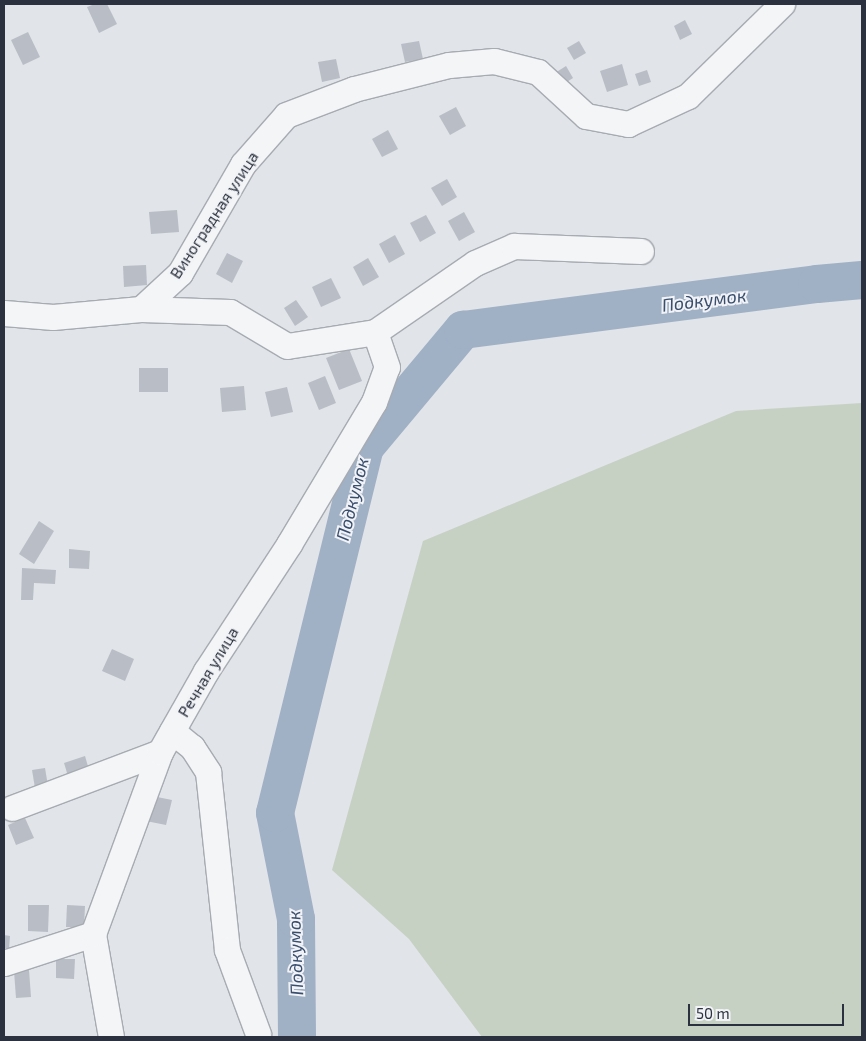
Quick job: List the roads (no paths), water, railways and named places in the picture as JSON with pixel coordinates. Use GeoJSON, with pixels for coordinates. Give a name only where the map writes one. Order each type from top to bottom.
{"type":"FeatureCollection","features":[{"type":"Feature","properties":{"kind":"street","name":"Виноградная улица"},"geometry":{"type":"LineString","coordinates":[[140,310],[180,273],[243,164],[286,115],[354,89],[449,65],[494,61],[538,72],[586,116],[628,124],[688,96],[782,4]]}},
{"type":"Feature","properties":{"kind":"street"},"geometry":{"type":"LineString","coordinates":[[4,313],[53,317],[140,310],[230,312],[287,346],[375,332],[475,263],[514,246],[641,251]]}},
{"type":"Feature","properties":{"kind":"street","name":"Речная улица"},"geometry":{"type":"LineString","coordinates":[[93,934],[166,741],[206,671],[289,544],[374,402],[387,367],[375,332]]}},
{"type":"Feature","properties":{"kind":"street"},"geometry":{"type":"LineString","coordinates":[[12,808],[166,741],[192,747],[208,772],[227,950],[258,1034]]}},
{"type":"Feature","properties":{"kind":"street"},"geometry":{"type":"LineString","coordinates":[[4,963],[93,934],[111,1037]]}},
{"type":"Feature","properties":{"kind":"waterway","name":"Подкумок"},"geometry":{"type":"LineString","coordinates":[[297,1037],[296,919],[275,813],[365,447],[463,330],[817,284],[862,280]]}}]}
